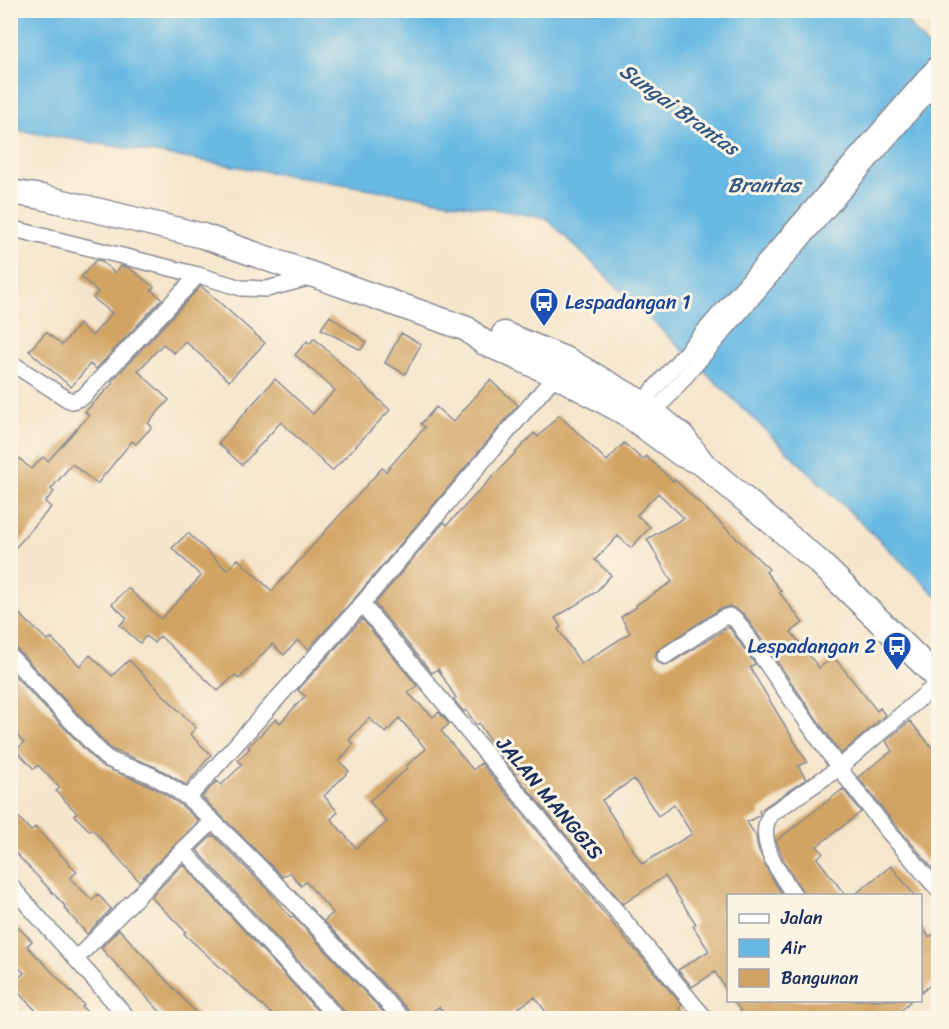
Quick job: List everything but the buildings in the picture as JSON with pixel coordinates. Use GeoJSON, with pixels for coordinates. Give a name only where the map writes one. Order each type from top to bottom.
{"type":"FeatureCollection","features":[{"type":"Feature","properties":{"kind":"main road"},"geometry":{"type":"LineString","coordinates":[[10,192],[42,197],[203,236],[467,329],[483,342],[562,368],[653,403],[703,464],[819,562],[939,678]]}},
{"type":"Feature","properties":{"kind":"main road"},"geometry":{"type":"LineString","coordinates":[[562,368],[681,454],[703,464]]}},
{"type":"Feature","properties":{"kind":"street"},"geometry":{"type":"LineString","coordinates":[[653,403],[939,62]]}},
{"type":"Feature","properties":{"kind":"street"},"geometry":{"type":"LineString","coordinates":[[653,403],[939,81]]}},
{"type":"Feature","properties":{"kind":"street"},"geometry":{"type":"LineString","coordinates":[[10,228],[241,288],[267,289],[316,276]]}},
{"type":"Feature","properties":{"kind":"street"},"geometry":{"type":"LineString","coordinates":[[10,362],[67,399],[78,400],[198,275]]}},
{"type":"Feature","properties":{"kind":"street"},"geometry":{"type":"LineString","coordinates":[[188,798],[362,604],[562,368]]}},
{"type":"Feature","properties":{"kind":"street","name":"JALAN MANGGIS"},"geometry":{"type":"LineString","coordinates":[[362,604],[705,1018]]}},
{"type":"Feature","properties":{"kind":"street"},"geometry":{"type":"LineString","coordinates":[[665,656],[723,618],[729,616],[733,618],[839,768],[886,829],[939,890]]}},
{"type":"Feature","properties":{"kind":"street"},"geometry":{"type":"LineString","coordinates":[[10,656],[105,757],[121,766],[150,775],[188,798],[213,821],[402,1018]]}},
{"type":"Feature","properties":{"kind":"street"},"geometry":{"type":"LineString","coordinates":[[794,894],[769,850],[765,831],[766,822],[771,814],[839,768],[939,683]]}},
{"type":"Feature","properties":{"kind":"street"},"geometry":{"type":"LineString","coordinates":[[76,959],[213,821]]}},
{"type":"Feature","properties":{"kind":"street"},"geometry":{"type":"LineString","coordinates":[[183,850],[337,1018]]}},
{"type":"Feature","properties":{"kind":"street"},"geometry":{"type":"LineString","coordinates":[[10,885],[128,1018]]}},
{"type":"Feature","properties":{"kind":"water","name":"Brantas"},"geometry":{"type":"Polygon","coordinates":[[[10,11],[898,11],[938,59],[938,597],[546,218],[11,129],[10,11]]]}},
{"type":"Feature","properties":{"kind":"place","name":"Lespadangan 1"},"geometry":{"type":"Point","coordinates":[544,328]}},
{"type":"Feature","properties":{"kind":"place","name":"Lespadangan 2"},"geometry":{"type":"Point","coordinates":[897,672]}},
{"type":"Feature","properties":{"kind":"water label","name":"Sungai Brantas"},"geometry":{"type":"Point","coordinates":[679,109]}}]}
